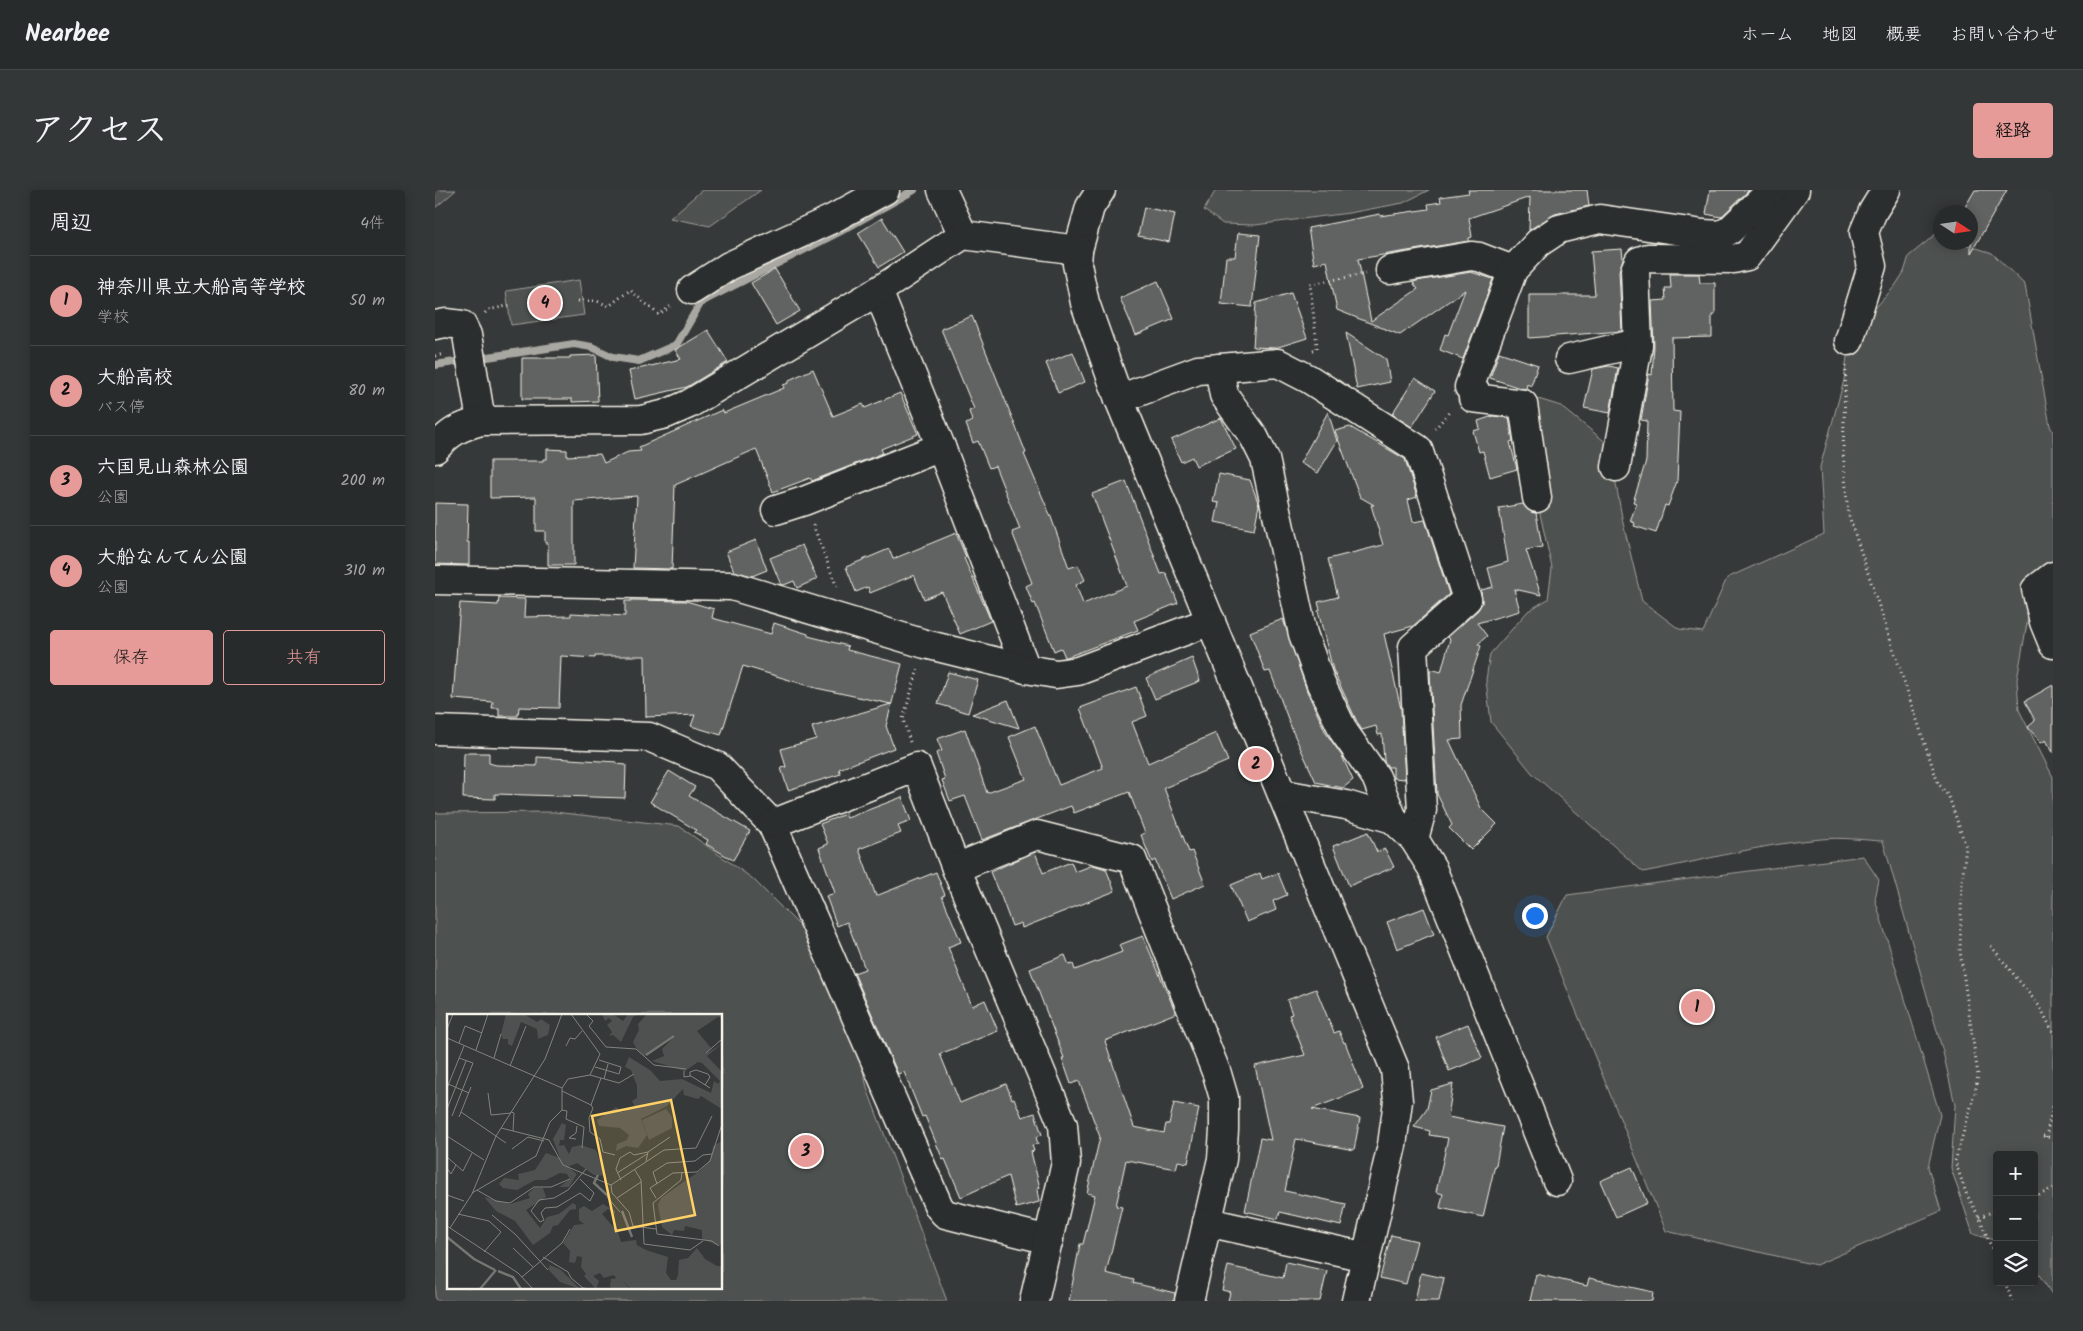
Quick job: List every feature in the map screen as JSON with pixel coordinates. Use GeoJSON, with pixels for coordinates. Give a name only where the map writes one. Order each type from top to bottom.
{"type":"FeatureCollection","features":[{"type":"Feature","properties":{"kind":"street"},"geometry":{"type":"LineString","coordinates":[[691,290],[729,266],[831,219],[885,190]]}},
{"type":"Feature","properties":{"kind":"street"},"geometry":{"type":"LineString","coordinates":[[942,190],[963,234]]}},
{"type":"Feature","properties":{"kind":"street"},"geometry":{"type":"LineString","coordinates":[[1101,190],[1090,207],[1078,250],[1077,264],[1085,303],[1119,399],[1395,1069],[1398,1101],[1392,1145],[1356,1301]]}},
{"type":"Feature","properties":{"kind":"street"},"geometry":{"type":"LineString","coordinates":[[1537,498],[1523,404],[1473,398],[1475,390],[1469,387],[1513,270],[1538,243],[1559,229],[1600,219],[1721,235],[1730,230],[1772,190]]}},
{"type":"Feature","properties":{"kind":"street"},"geometry":{"type":"LineString","coordinates":[[1616,467],[1637,343],[1635,270],[1639,261],[1648,258],[1733,260],[1747,256],[1795,190]]}},
{"type":"Feature","properties":{"kind":"street"},"geometry":{"type":"LineString","coordinates":[[1849,341],[1872,266],[1864,232],[1873,211],[1886,190]]}},
{"type":"Feature","properties":{"kind":"street"},"geometry":{"type":"LineString","coordinates":[[435,450],[447,436],[460,427],[481,421],[641,420],[666,414],[689,404],[878,291],[963,234],[1078,250]]}},
{"type":"Feature","properties":{"kind":"street"},"geometry":{"type":"LineString","coordinates":[[1390,270],[1471,256],[1479,257],[1513,270]]}},
{"type":"Feature","properties":{"kind":"street"},"geometry":{"type":"LineString","coordinates":[[878,291],[941,447],[1026,668]]}},
{"type":"Feature","properties":{"kind":"street"},"geometry":{"type":"LineString","coordinates":[[435,325],[446,323],[462,325],[467,335],[481,421]]}},
{"type":"Feature","properties":{"kind":"street"},"geometry":{"type":"LineString","coordinates":[[1569,359],[1637,343]]}},
{"type":"Feature","properties":{"kind":"street"},"geometry":{"type":"LineString","coordinates":[[1119,399],[1198,370],[1278,363],[1309,379],[1418,449],[1467,599],[1413,647],[1422,810],[1415,839]]}},
{"type":"Feature","properties":{"kind":"street"},"geometry":{"type":"LineString","coordinates":[[1219,368],[1224,395],[1254,437],[1265,459],[1303,634],[1321,684],[1344,732],[1376,777],[1393,819]]}},
{"type":"Feature","properties":{"kind":"street"},"geometry":{"type":"LineString","coordinates":[[776,510],[804,501],[941,447]]}},
{"type":"Feature","properties":{"kind":"street"},"geometry":{"type":"LineString","coordinates":[[2053,576],[2036,590],[2044,622],[2053,644]]}},
{"type":"Feature","properties":{"kind":"street"},"geometry":{"type":"LineString","coordinates":[[435,580],[732,586],[849,619],[925,644],[1056,674],[1079,671],[1211,620]]}},
{"type":"Feature","properties":{"kind":"street"},"geometry":{"type":"LineString","coordinates":[[435,730],[649,737],[717,766],[772,824],[939,1207],[945,1214],[1049,1240]]}},
{"type":"Feature","properties":{"kind":"street"},"geometry":{"type":"LineString","coordinates":[[772,824],[917,767],[955,868],[1063,1125],[1066,1163],[1035,1301]]}},
{"type":"Feature","properties":{"kind":"street"},"geometry":{"type":"LineString","coordinates":[[1283,794],[1346,805],[1393,819],[1415,839],[1433,868],[1557,1181]]}},
{"type":"Feature","properties":{"kind":"street"},"geometry":{"type":"LineString","coordinates":[[955,868],[1037,835],[1132,859],[1217,1074],[1224,1098],[1222,1159],[1189,1301]]}},
{"type":"Feature","properties":{"kind":"street"},"geometry":{"type":"LineString","coordinates":[[1207,1222],[1367,1257]]}},
{"type":"Feature","properties":{"kind":"path"},"geometry":{"type":"LineString","coordinates":[[1278,363],[1294,354],[1317,349],[1310,284],[1390,270]]}},
{"type":"Feature","properties":{"kind":"path"},"geometry":{"type":"LineString","coordinates":[[578,301],[597,301],[609,306],[630,290],[659,315],[691,290]]}},
{"type":"Feature","properties":{"kind":"path"},"geometry":{"type":"LineString","coordinates":[[1849,341],[1844,380],[1843,451],[1848,513],[1938,783],[1949,797],[1966,847],[1962,881],[1960,951],[1978,1074],[1975,1093],[1955,1161],[1966,1192],[1993,1251]]}},
{"type":"Feature","properties":{"kind":"path"},"geometry":{"type":"LineString","coordinates":[[1418,449],[1469,387]]}},
{"type":"Feature","properties":{"kind":"path"},"geometry":{"type":"LineString","coordinates":[[804,501],[849,619]]}},
{"type":"Feature","properties":{"kind":"path"},"geometry":{"type":"LineString","coordinates":[[917,767],[903,719],[925,644]]}},
{"type":"Feature","properties":{"kind":"path"},"geometry":{"type":"LineString","coordinates":[[1991,946],[2040,1007],[2053,1032]]}},
{"type":"Feature","properties":{"kind":"path"},"geometry":{"type":"LineString","coordinates":[[2053,1105],[2045,1136],[2053,1138]]}},
{"type":"Feature","properties":{"kind":"path"},"geometry":{"type":"LineString","coordinates":[[2036,1196],[2053,1188]]}},
{"type":"Feature","properties":{"kind":"path"},"geometry":{"type":"LineString","coordinates":[[1979,1217],[1993,1212]]}},
{"type":"Feature","properties":{"kind":"path"},"geometry":{"type":"LineString","coordinates":[[2006,1286],[2012,1301]]}},
{"type":"Feature","properties":{"kind":"shaded area"},"geometry":{"type":"Polygon","coordinates":[[[435,190],[456,190],[435,208],[435,190]]]}},
{"type":"Feature","properties":{"kind":"shaded area"},"geometry":{"type":"Polygon","coordinates":[[[702,190],[761,190],[710,226],[670,218],[702,190]]]}},
{"type":"Feature","properties":{"kind":"shaded area"},"geometry":{"type":"Polygon","coordinates":[[[1216,190],[1429,190],[1403,203],[1349,213],[1255,225],[1223,224],[1204,210],[1216,190]]]}},
{"type":"Feature","properties":{"kind":"shaded area"},"geometry":{"type":"Polygon","coordinates":[[[1933,236],[1933,250],[1978,250],[1978,248],[1992,253],[2025,285],[2050,426],[2053,432],[2053,590],[2029,612],[2017,680],[2019,710],[2053,777],[2053,1296],[2038,1273],[2038,1151],[1993,1151],[1993,1240],[1973,1234],[1951,1168],[1955,1105],[1943,1052],[1883,841],[1836,838],[1798,841],[1643,872],[1532,773],[1491,722],[1486,680],[1490,654],[1528,611],[1548,599],[1552,568],[1518,415],[1535,398],[1561,406],[1609,445],[1623,523],[1642,601],[1679,629],[1703,632],[1727,578],[1824,534],[1820,467],[1844,380],[1849,341],[1895,286],[1904,272],[1909,256],[1933,236]]]}},
{"type":"Feature","properties":{"kind":"shaded area"},"geometry":{"type":"Polygon","coordinates":[[[579,280],[584,315],[511,325],[506,291],[579,280]]]}},
{"type":"Feature","properties":{"kind":"shaded area"},"geometry":{"type":"Polygon","coordinates":[[[554,812],[679,826],[753,879],[809,935],[849,1016],[868,1091],[947,1301],[435,1301],[435,813],[554,812]]]}},
{"type":"Feature","properties":{"kind":"shaded area"},"geometry":{"type":"Polygon","coordinates":[[[1863,856],[1879,880],[1875,899],[1940,1115],[1928,1167],[1941,1211],[1816,1265],[1666,1231],[1546,937],[1567,895],[1863,856]]]}},
{"type":"Feature","properties":{"kind":"building"},"geometry":{"type":"Polygon","coordinates":[[[1468,190],[1587,190],[1589,206],[1555,214],[1529,230],[1530,197],[1469,218],[1472,237],[1469,238],[1469,241],[1358,259],[1371,321],[1418,289],[1413,283],[1416,281],[1471,272],[1493,279],[1463,359],[1440,350],[1445,334],[1448,335],[1465,290],[1400,335],[1337,310],[1327,261],[1314,264],[1308,228],[1380,214],[1380,216],[1429,209],[1428,204],[1441,202],[1440,197],[1469,193],[1468,190]]]}},
{"type":"Feature","properties":{"kind":"building"},"geometry":{"type":"Polygon","coordinates":[[[1710,190],[1749,190],[1721,217],[1706,214],[1710,190]]]}},
{"type":"Feature","properties":{"kind":"building"},"geometry":{"type":"Polygon","coordinates":[[[1975,190],[2007,190],[1978,241],[1978,205],[1966,205],[1975,190]]]}},
{"type":"Feature","properties":{"kind":"building"},"geometry":{"type":"Polygon","coordinates":[[[1144,207],[1175,214],[1169,242],[1138,236],[1144,207]]]}},
{"type":"Feature","properties":{"kind":"building"},"geometry":{"type":"Polygon","coordinates":[[[882,218],[903,252],[879,267],[858,233],[882,218]]]}},
{"type":"Feature","properties":{"kind":"building"},"geometry":{"type":"Polygon","coordinates":[[[1238,233],[1260,235],[1252,307],[1221,304],[1226,257],[1235,257],[1238,233]]]}},
{"type":"Feature","properties":{"kind":"building"},"geometry":{"type":"Polygon","coordinates":[[[1622,249],[1623,259],[1619,271],[1622,331],[1529,338],[1529,295],[1595,295],[1591,251],[1622,249]]]}},
{"type":"Feature","properties":{"kind":"building"},"geometry":{"type":"Polygon","coordinates":[[[775,269],[800,311],[776,325],[751,283],[775,269]]]}},
{"type":"Feature","properties":{"kind":"building"},"geometry":{"type":"Polygon","coordinates":[[[1670,274],[1699,274],[1700,283],[1715,283],[1715,315],[1712,315],[1712,337],[1672,338],[1673,411],[1680,412],[1677,481],[1668,506],[1665,505],[1656,533],[1634,526],[1635,523],[1630,521],[1637,503],[1633,502],[1646,461],[1647,421],[1641,420],[1649,374],[1652,375],[1654,346],[1652,301],[1666,300],[1665,288],[1671,288],[1670,274]]]}},
{"type":"Feature","properties":{"kind":"building"},"geometry":{"type":"Polygon","coordinates":[[[1158,281],[1174,319],[1136,335],[1120,298],[1158,281]]]}},
{"type":"Feature","properties":{"kind":"building"},"geometry":{"type":"Polygon","coordinates":[[[1291,293],[1307,338],[1275,348],[1253,347],[1256,303],[1291,293]]]}},
{"type":"Feature","properties":{"kind":"building"},"geometry":{"type":"Polygon","coordinates":[[[972,316],[1026,453],[1024,454],[1051,517],[1069,568],[1078,565],[1085,580],[1076,585],[1083,604],[1127,586],[1092,494],[1126,481],[1161,574],[1166,573],[1178,603],[1134,621],[1138,630],[1067,657],[1065,657],[1061,648],[1054,651],[1035,603],[1033,604],[1026,586],[1032,583],[1012,532],[1020,529],[995,466],[989,468],[978,441],[973,443],[966,424],[972,421],[969,411],[974,409],[941,329],[972,316]]]}},
{"type":"Feature","properties":{"kind":"building"},"geometry":{"type":"Polygon","coordinates":[[[708,330],[728,362],[687,387],[635,399],[629,371],[681,359],[675,350],[708,330]]]}},
{"type":"Feature","properties":{"kind":"building"},"geometry":{"type":"Polygon","coordinates":[[[1346,333],[1386,359],[1390,382],[1357,389],[1346,333]]]}},
{"type":"Feature","properties":{"kind":"building"},"geometry":{"type":"Polygon","coordinates":[[[1073,352],[1085,382],[1058,393],[1046,363],[1073,352]]]}},
{"type":"Feature","properties":{"kind":"building"},"geometry":{"type":"Polygon","coordinates":[[[1499,352],[1538,365],[1531,386],[1527,384],[1526,389],[1520,388],[1490,378],[1499,352]]]}},
{"type":"Feature","properties":{"kind":"building"},"geometry":{"type":"Polygon","coordinates":[[[596,355],[598,401],[572,402],[572,399],[522,399],[522,358],[570,358],[570,356],[596,355]]]}},
{"type":"Feature","properties":{"kind":"building"},"geometry":{"type":"Polygon","coordinates":[[[1609,366],[1618,368],[1610,413],[1584,408],[1593,369],[1609,366]]]}},
{"type":"Feature","properties":{"kind":"building"},"geometry":{"type":"Polygon","coordinates":[[[813,369],[833,416],[863,404],[865,408],[900,393],[918,434],[881,449],[883,453],[812,481],[810,478],[773,492],[756,449],[675,485],[672,569],[633,568],[637,496],[574,501],[574,565],[548,565],[548,543],[545,543],[545,531],[536,531],[536,497],[490,498],[490,461],[543,461],[543,459],[547,459],[547,449],[567,450],[567,456],[600,454],[604,463],[628,452],[641,451],[639,447],[722,410],[724,413],[784,388],[783,385],[789,383],[789,380],[813,369]]]}},
{"type":"Feature","properties":{"kind":"building"},"geometry":{"type":"Polygon","coordinates":[[[1415,378],[1435,391],[1412,427],[1392,414],[1415,378]]]}},
{"type":"Feature","properties":{"kind":"building"},"geometry":{"type":"Polygon","coordinates":[[[1328,412],[1337,441],[1318,473],[1300,463],[1328,412]]]}},
{"type":"Feature","properties":{"kind":"building"},"geometry":{"type":"Polygon","coordinates":[[[1493,416],[1509,418],[1513,441],[1510,442],[1517,469],[1490,477],[1483,451],[1479,452],[1473,431],[1480,429],[1478,421],[1493,416]]]}},
{"type":"Feature","properties":{"kind":"building"},"geometry":{"type":"Polygon","coordinates":[[[1221,418],[1236,449],[1196,466],[1192,457],[1181,462],[1171,440],[1221,418]]]}},
{"type":"Feature","properties":{"kind":"building"},"geometry":{"type":"Polygon","coordinates":[[[1350,427],[1405,459],[1417,497],[1408,500],[1413,522],[1425,520],[1449,594],[1413,626],[1384,634],[1401,709],[1405,779],[1393,778],[1393,767],[1388,767],[1384,761],[1382,734],[1378,735],[1376,726],[1362,730],[1358,724],[1333,670],[1318,611],[1320,610],[1318,602],[1338,597],[1328,559],[1383,545],[1371,505],[1374,505],[1360,497],[1335,431],[1350,427]]]}},
{"type":"Feature","properties":{"kind":"building"},"geometry":{"type":"Polygon","coordinates":[[[1219,474],[1250,480],[1259,505],[1254,530],[1215,522],[1219,503],[1213,502],[1219,474]]]}},
{"type":"Feature","properties":{"kind":"building"},"geometry":{"type":"Polygon","coordinates":[[[435,503],[468,504],[467,542],[469,542],[469,565],[435,564],[435,503]]]}},
{"type":"Feature","properties":{"kind":"building"},"geometry":{"type":"Polygon","coordinates":[[[1523,504],[1531,512],[1536,513],[1542,547],[1526,550],[1541,595],[1514,589],[1520,611],[1477,623],[1487,636],[1478,644],[1481,646],[1461,705],[1462,739],[1449,740],[1481,808],[1497,824],[1471,850],[1449,828],[1452,825],[1437,794],[1430,673],[1431,669],[1441,672],[1450,639],[1448,637],[1478,610],[1482,603],[1481,590],[1493,587],[1488,568],[1508,562],[1499,508],[1523,504]]]}},
{"type":"Feature","properties":{"kind":"building"},"geometry":{"type":"Polygon","coordinates":[[[956,533],[966,557],[964,558],[991,621],[960,634],[942,592],[924,599],[914,575],[870,593],[868,587],[856,592],[846,567],[889,549],[893,559],[956,533]]]}},
{"type":"Feature","properties":{"kind":"building"},"geometry":{"type":"Polygon","coordinates":[[[756,540],[767,570],[752,576],[734,571],[726,552],[756,540]]]}},
{"type":"Feature","properties":{"kind":"building"},"geometry":{"type":"Polygon","coordinates":[[[802,545],[817,579],[797,588],[794,581],[781,585],[770,558],[802,545]]]}},
{"type":"Feature","properties":{"kind":"building"},"geometry":{"type":"Polygon","coordinates":[[[499,598],[525,599],[524,617],[571,616],[571,613],[625,616],[625,601],[686,601],[714,609],[712,618],[771,634],[774,623],[808,634],[808,636],[848,646],[847,650],[902,664],[886,726],[894,748],[839,769],[841,774],[788,790],[781,768],[786,767],[781,749],[816,739],[812,727],[891,704],[816,688],[743,666],[721,735],[691,726],[695,715],[646,717],[645,656],[595,656],[595,658],[561,656],[559,708],[519,707],[518,716],[499,716],[499,708],[492,708],[493,702],[453,699],[460,603],[498,605],[499,598]]]}},
{"type":"Feature","properties":{"kind":"building"},"geometry":{"type":"Polygon","coordinates":[[[1283,619],[1307,691],[1326,733],[1342,756],[1353,780],[1343,788],[1316,782],[1293,732],[1270,671],[1265,672],[1250,632],[1283,619]]]}},
{"type":"Feature","properties":{"kind":"building"},"geometry":{"type":"Polygon","coordinates":[[[1192,658],[1200,681],[1155,699],[1146,678],[1192,658]]]}},
{"type":"Feature","properties":{"kind":"building"},"geometry":{"type":"Polygon","coordinates":[[[948,672],[978,680],[968,713],[938,704],[948,672]]]}},
{"type":"Feature","properties":{"kind":"building"},"geometry":{"type":"Polygon","coordinates":[[[2053,685],[2053,753],[2046,740],[2041,743],[2028,727],[2035,721],[2025,701],[2053,685]]]}},
{"type":"Feature","properties":{"kind":"building"},"geometry":{"type":"Polygon","coordinates":[[[1136,687],[1147,716],[1132,722],[1148,763],[1216,733],[1228,761],[1164,788],[1189,852],[1192,851],[1205,884],[1171,899],[1155,860],[1152,862],[1141,835],[1145,833],[1129,792],[1074,813],[1071,806],[982,840],[965,796],[950,801],[942,780],[945,779],[936,753],[942,751],[937,739],[965,729],[987,793],[1026,779],[1009,737],[1035,726],[1059,785],[1103,768],[1080,708],[1136,687]]]}},
{"type":"Feature","properties":{"kind":"building"},"geometry":{"type":"Polygon","coordinates":[[[1008,700],[1019,728],[972,714],[1008,700]]]}},
{"type":"Feature","properties":{"kind":"building"},"geometry":{"type":"Polygon","coordinates":[[[464,753],[489,753],[489,763],[496,765],[537,766],[537,757],[617,762],[617,764],[626,765],[625,798],[495,794],[495,799],[463,798],[464,753]]]}},
{"type":"Feature","properties":{"kind":"building"},"geometry":{"type":"Polygon","coordinates":[[[669,771],[695,787],[689,796],[750,831],[733,860],[706,844],[708,840],[694,832],[696,830],[650,802],[669,771]]]}},
{"type":"Feature","properties":{"kind":"building"},"geometry":{"type":"Polygon","coordinates":[[[902,797],[911,821],[898,826],[901,833],[859,849],[876,896],[936,872],[945,895],[942,896],[961,942],[948,947],[972,1006],[985,1000],[998,1031],[940,1054],[960,1103],[1006,1084],[1022,1117],[1035,1113],[1042,1135],[1036,1137],[1038,1144],[1032,1145],[1034,1151],[1031,1152],[1040,1188],[1037,1189],[1039,1202],[1016,1208],[1008,1176],[961,1197],[925,1116],[922,1117],[904,1072],[898,1074],[854,973],[865,969],[847,922],[837,926],[826,896],[835,893],[819,848],[828,844],[820,824],[845,814],[847,818],[902,797]]]}},
{"type":"Feature","properties":{"kind":"building"},"geometry":{"type":"Polygon","coordinates":[[[1368,832],[1377,852],[1385,849],[1394,867],[1349,886],[1333,846],[1368,832]]]}},
{"type":"Feature","properties":{"kind":"building"},"geometry":{"type":"Polygon","coordinates":[[[1035,852],[1043,873],[1071,862],[1075,872],[1093,865],[1106,869],[1115,891],[1022,928],[1021,923],[1012,926],[990,872],[1035,852]]]}},
{"type":"Feature","properties":{"kind":"building"},"geometry":{"type":"Polygon","coordinates":[[[1260,873],[1262,879],[1278,873],[1287,895],[1273,901],[1276,910],[1247,922],[1231,885],[1260,873]]]}},
{"type":"Feature","properties":{"kind":"building"},"geometry":{"type":"Polygon","coordinates":[[[1424,908],[1434,934],[1397,949],[1387,922],[1424,908]]]}},
{"type":"Feature","properties":{"kind":"building"},"geometry":{"type":"Polygon","coordinates":[[[1143,936],[1176,1013],[1105,1041],[1134,1127],[1164,1133],[1166,1124],[1169,1124],[1174,1103],[1199,1108],[1188,1163],[1178,1161],[1176,1169],[1126,1160],[1116,1206],[1122,1207],[1106,1273],[1134,1280],[1133,1283],[1175,1293],[1174,1301],[1069,1301],[1080,1244],[1083,1244],[1095,1195],[1087,1193],[1100,1137],[1079,1081],[1071,1084],[1062,1058],[1064,1058],[1030,969],[1065,955],[1069,965],[1073,964],[1075,970],[1122,952],[1119,945],[1143,936]]]}},
{"type":"Feature","properties":{"kind":"building"},"geometry":{"type":"Polygon","coordinates":[[[1316,989],[1334,1033],[1339,1031],[1345,1042],[1363,1089],[1312,1109],[1360,1118],[1354,1150],[1296,1139],[1285,1191],[1346,1204],[1341,1226],[1280,1212],[1278,1219],[1245,1211],[1260,1138],[1271,1140],[1255,1066],[1305,1055],[1289,1015],[1292,1014],[1287,1000],[1316,989]]]}},
{"type":"Feature","properties":{"kind":"building"},"geometry":{"type":"Polygon","coordinates":[[[1468,1024],[1482,1058],[1449,1071],[1436,1037],[1468,1024]]]}},
{"type":"Feature","properties":{"kind":"building"},"geometry":{"type":"Polygon","coordinates":[[[1453,1084],[1448,1117],[1503,1127],[1483,1217],[1440,1208],[1443,1194],[1436,1192],[1448,1138],[1429,1135],[1430,1131],[1414,1127],[1427,1109],[1431,1090],[1453,1084]]]}},
{"type":"Feature","properties":{"kind":"building"},"geometry":{"type":"Polygon","coordinates":[[[1632,1167],[1647,1203],[1616,1217],[1600,1181],[1632,1167]]]}},
{"type":"Feature","properties":{"kind":"building"},"geometry":{"type":"Polygon","coordinates":[[[1391,1235],[1417,1241],[1406,1284],[1380,1278],[1391,1235]]]}},
{"type":"Feature","properties":{"kind":"building"},"geometry":{"type":"Polygon","coordinates":[[[1286,1262],[1327,1271],[1320,1301],[1228,1301],[1230,1292],[1222,1290],[1228,1266],[1283,1278],[1286,1262]]]}},
{"type":"Feature","properties":{"kind":"building"},"geometry":{"type":"Polygon","coordinates":[[[1421,1273],[1444,1278],[1439,1301],[1415,1301],[1421,1273]]]}},
{"type":"Feature","properties":{"kind":"building"},"geometry":{"type":"Polygon","coordinates":[[[1536,1274],[1587,1286],[1589,1278],[1653,1292],[1652,1301],[1530,1301],[1536,1274]]]}},
{"type":"Feature","properties":{"kind":"waterway"},"geometry":{"type":"LineString","coordinates":[[435,365],[574,344],[592,347],[613,357],[639,361],[676,345],[701,302],[839,232],[914,190]]}},
{"type":"Feature","properties":{"kind":"place","name":"大船なんてん公園"},"geometry":{"type":"Point","coordinates":[545,303]}},
{"type":"Feature","properties":{"kind":"place","name":"大船高校"},"geometry":{"type":"Point","coordinates":[1256,764]}},
{"type":"Feature","properties":{"kind":"place","name":"神奈川県立大船高等学校"},"geometry":{"type":"Point","coordinates":[1697,1007]}},
{"type":"Feature","properties":{"kind":"place","name":"六国見山森林公園"},"geometry":{"type":"Point","coordinates":[806,1151]}}]}
